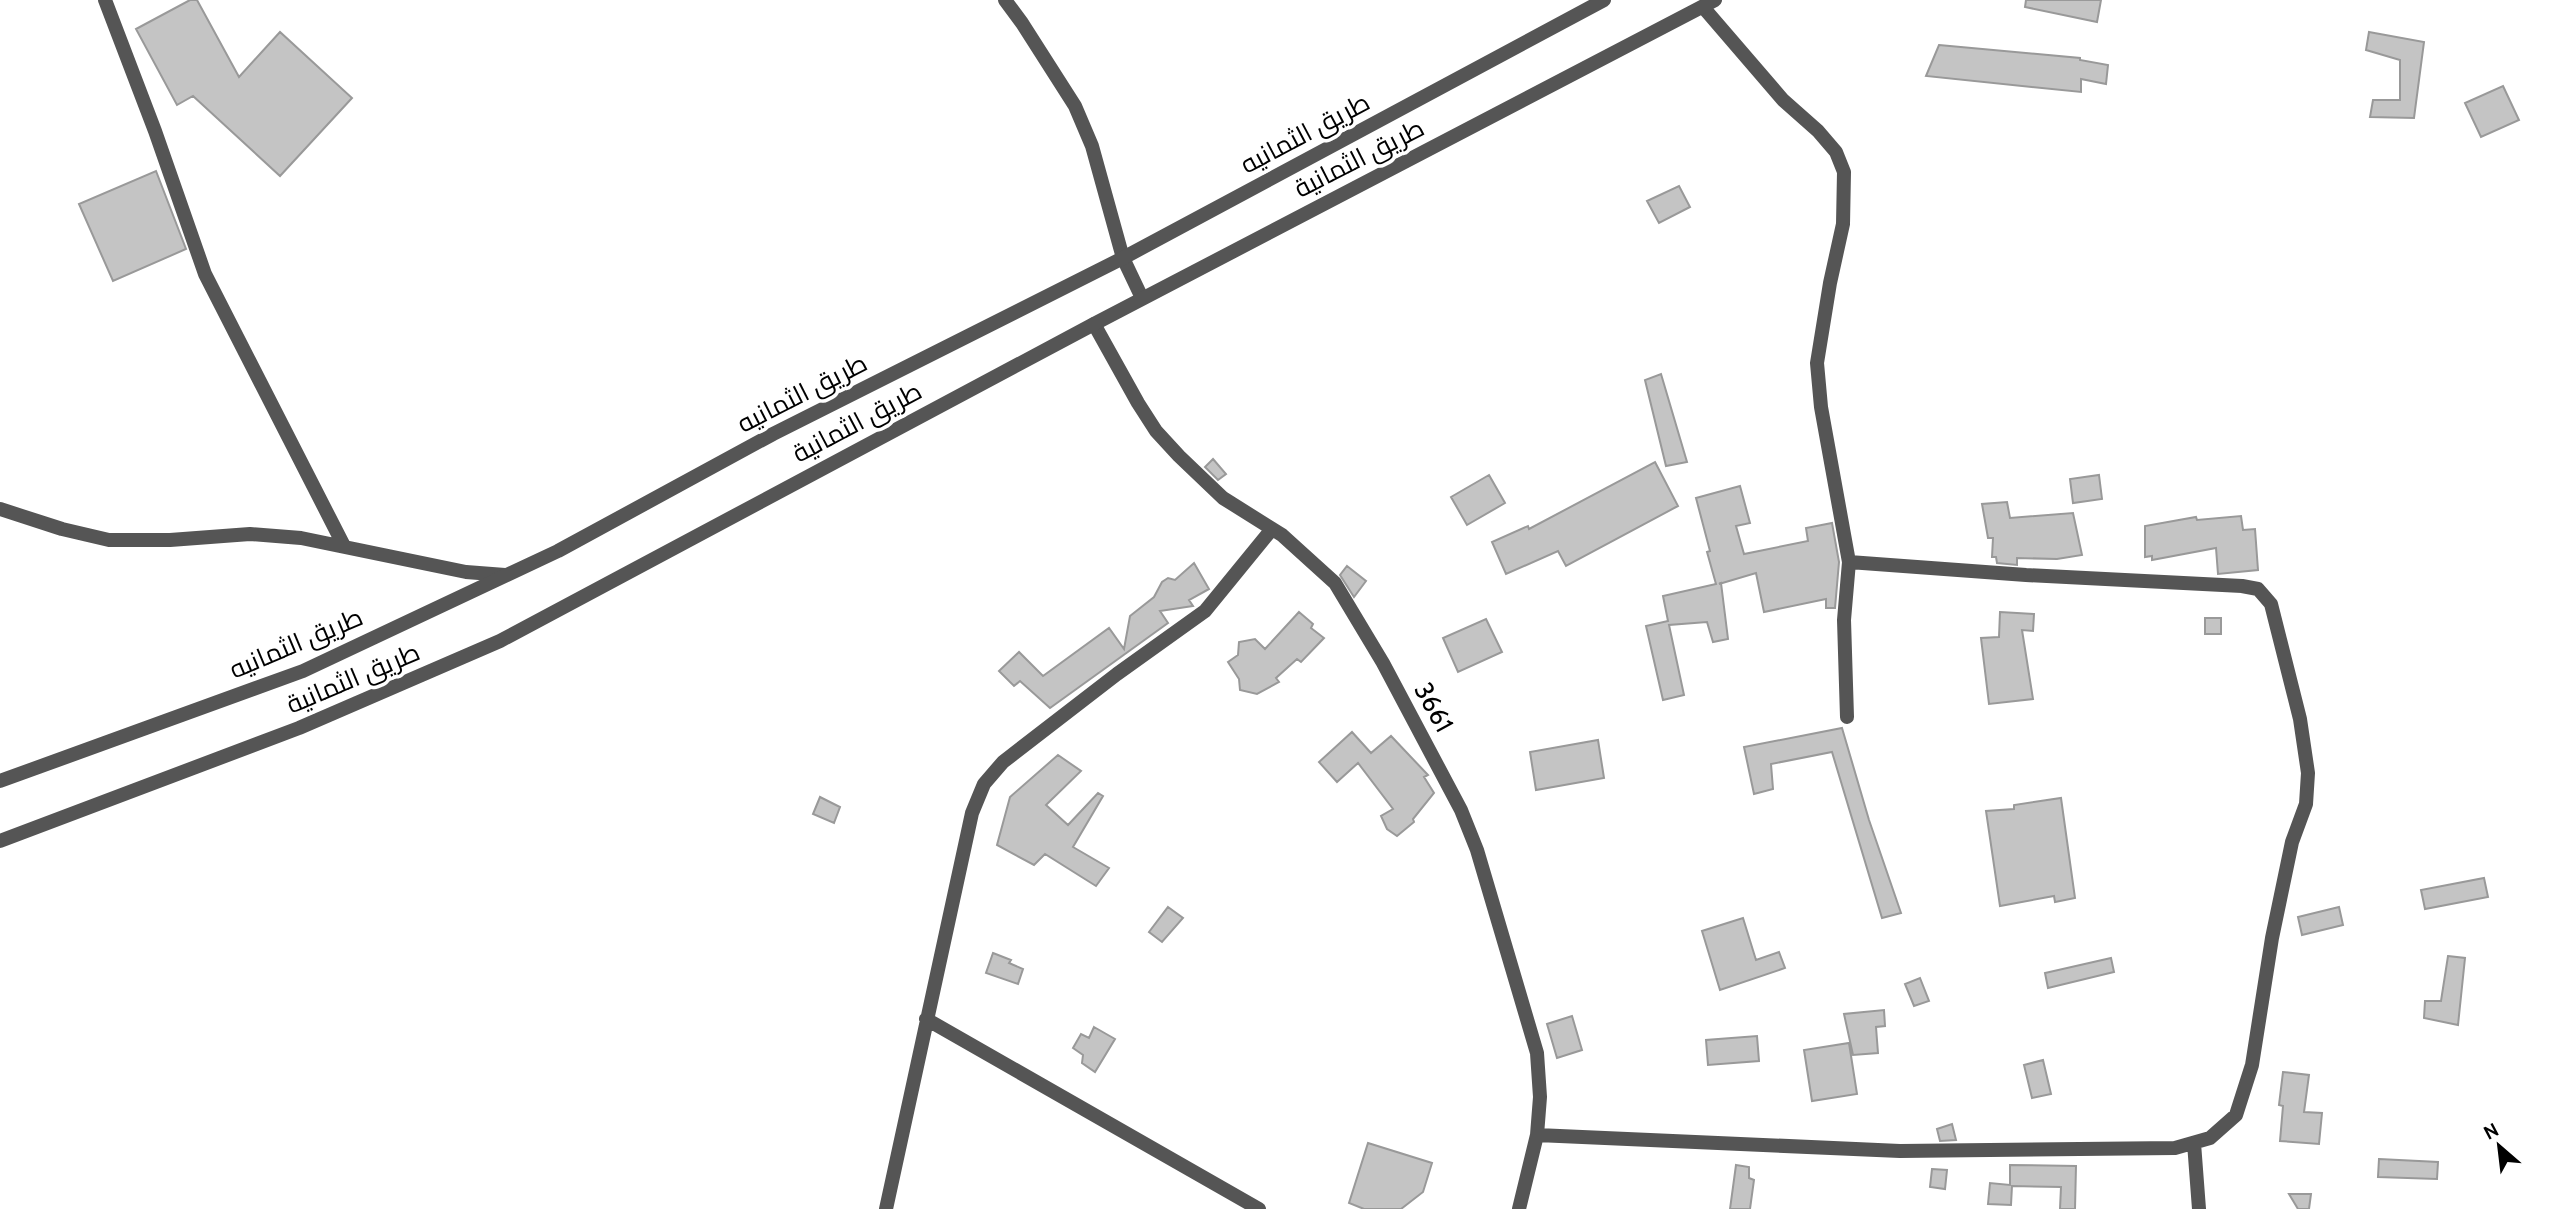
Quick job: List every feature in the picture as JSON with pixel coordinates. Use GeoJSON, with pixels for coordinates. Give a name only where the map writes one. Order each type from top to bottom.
{"type":"FeatureCollection","features":[{"type":"Feature","properties":{"kind":"street"},"geometry":{"type":"LineString","coordinates":[[105,0],[205,274],[344,546]]}},
{"type":"Feature","properties":{"kind":"street"},"geometry":{"type":"LineString","coordinates":[[1005,0],[1075,106],[1091,146],[1123,258],[1142,298]]}},
{"type":"Feature","properties":{"kind":"street","name":"طريق الثمانيه"},"geometry":{"type":"LineString","coordinates":[[0,781],[303,671],[558,551],[773,433],[1123,258],[1604,0]]}},
{"type":"Feature","properties":{"kind":"street"},"geometry":{"type":"LineString","coordinates":[[1709,3],[1783,100],[1818,131],[1836,152],[1844,172],[1843,224],[1817,363],[1821,407],[1849,562],[1844,620],[1847,717]]}},
{"type":"Feature","properties":{"kind":"street","name":"طريق الثمانية"},"geometry":{"type":"LineString","coordinates":[[0,841],[299,728],[500,641],[1142,298],[1709,3]]}},
{"type":"Feature","properties":{"kind":"street","name":"3661"},"geometry":{"type":"LineString","coordinates":[[1094,324],[1156,431],[1223,498],[1282,535],[1335,583],[1383,663],[1461,810],[1477,850],[1536,1053],[1540,1097],[1536,1135],[1519,1209]]}},
{"type":"Feature","properties":{"kind":"street"},"geometry":{"type":"LineString","coordinates":[[0,509],[62,529],[109,540],[170,540],[250,534],[301,538],[466,572],[505,575]]}},
{"type":"Feature","properties":{"kind":"street"},"geometry":{"type":"LineString","coordinates":[[886,1209],[972,813],[984,784],[1003,762],[1117,674],[1205,611],[1272,529]]}},
{"type":"Feature","properties":{"kind":"street"},"geometry":{"type":"LineString","coordinates":[[1536,1135],[1900,1151],[2175,1148],[2210,1138],[2236,1115],[2252,1065],[2272,938],[2292,842],[2306,804],[2308,773],[2300,719],[2271,604],[2258,589],[2242,586],[2026,575],[1849,562]]}},
{"type":"Feature","properties":{"kind":"street"},"geometry":{"type":"LineString","coordinates":[[926,1018],[1259,1209]]}},
{"type":"Feature","properties":{"kind":"street"},"geometry":{"type":"LineString","coordinates":[[2194,1143],[2199,1209]]}},
{"type":"Feature","properties":{"kind":"building"},"geometry":{"type":"Polygon","coordinates":[[[190,0],[197,0],[239,77],[280,32],[352,98],[280,176],[193,96],[177,105],[136,29],[190,0]]]}},
{"type":"Feature","properties":{"kind":"building"},"geometry":{"type":"Polygon","coordinates":[[[2026,0],[2101,0],[2097,22],[2025,7],[2026,0]]]}},
{"type":"Feature","properties":{"kind":"building"},"geometry":{"type":"Polygon","coordinates":[[[2369,32],[2424,42],[2414,118],[2370,117],[2373,100],[2400,100],[2400,60],[2366,50],[2369,32]]]}},
{"type":"Feature","properties":{"kind":"building"},"geometry":{"type":"Polygon","coordinates":[[[1939,45],[2080,58],[2108,65],[2106,84],[2081,79],[2081,92],[1926,76],[1939,45]]]}},
{"type":"Feature","properties":{"kind":"building"},"geometry":{"type":"Polygon","coordinates":[[[2503,86],[2519,120],[2481,137],[2465,103],[2503,86]]]}},
{"type":"Feature","properties":{"kind":"building"},"geometry":{"type":"Polygon","coordinates":[[[156,171],[186,249],[113,281],[79,204],[156,171]]]}},
{"type":"Feature","properties":{"kind":"building"},"geometry":{"type":"Polygon","coordinates":[[[1679,186],[1690,207],[1659,223],[1647,201],[1679,186]]]}},
{"type":"Feature","properties":{"kind":"building"},"geometry":{"type":"Polygon","coordinates":[[[1661,374],[1687,462],[1666,466],[1645,380],[1661,374]]]}},
{"type":"Feature","properties":{"kind":"building"},"geometry":{"type":"Polygon","coordinates":[[[1213,459],[1226,474],[1218,480],[1205,467],[1213,459]]]}},
{"type":"Feature","properties":{"kind":"building"},"geometry":{"type":"Polygon","coordinates":[[[1655,462],[1678,506],[1566,566],[1558,551],[1506,574],[1492,542],[1528,526],[1529,529],[1655,462]]]}},
{"type":"Feature","properties":{"kind":"building"},"geometry":{"type":"Polygon","coordinates":[[[1489,475],[1505,503],[1467,525],[1451,497],[1489,475]]]}},
{"type":"Feature","properties":{"kind":"building"},"geometry":{"type":"Polygon","coordinates":[[[2099,475],[2102,499],[2073,503],[2070,479],[2099,475]]]}},
{"type":"Feature","properties":{"kind":"building"},"geometry":{"type":"Polygon","coordinates":[[[1740,486],[1750,523],[1736,526],[1744,554],[1808,541],[1806,528],[1832,523],[1839,562],[1835,608],[1826,608],[1826,599],[1764,612],[1756,573],[1721,583],[1728,639],[1713,642],[1707,622],[1669,625],[1684,695],[1663,700],[1646,626],[1668,621],[1663,596],[1716,584],[1696,498],[1740,486]]]}},
{"type":"Feature","properties":{"kind":"building"},"geometry":{"type":"Polygon","coordinates":[[[2007,502],[2010,518],[2073,513],[2082,555],[2057,559],[2017,558],[2017,565],[1997,563],[1996,557],[1992,557],[1993,538],[1988,538],[1982,504],[2007,502]]]}},
{"type":"Feature","properties":{"kind":"building"},"geometry":{"type":"Polygon","coordinates":[[[2241,516],[2243,530],[2255,529],[2258,570],[2218,574],[2216,548],[2152,560],[2152,556],[2145,557],[2145,526],[2196,517],[2197,520],[2241,516]]]}},
{"type":"Feature","properties":{"kind":"building"},"geometry":{"type":"Polygon","coordinates":[[[1194,563],[1209,589],[1189,600],[1193,606],[1160,611],[1168,623],[1050,708],[1020,681],[1014,686],[999,671],[1019,652],[1043,676],[1109,628],[1124,649],[1130,616],[1154,597],[1162,582],[1168,578],[1175,580],[1194,563]]]}},
{"type":"Feature","properties":{"kind":"building"},"geometry":{"type":"Polygon","coordinates":[[[1347,566],[1366,581],[1354,597],[1340,575],[1347,566]]]}},
{"type":"Feature","properties":{"kind":"building"},"geometry":{"type":"Polygon","coordinates":[[[1299,612],[1313,624],[1311,628],[1324,638],[1301,662],[1297,659],[1276,678],[1279,682],[1257,694],[1240,690],[1239,679],[1228,662],[1238,655],[1239,642],[1255,639],[1265,649],[1299,612]]]}},
{"type":"Feature","properties":{"kind":"building"},"geometry":{"type":"Polygon","coordinates":[[[2000,612],[2034,614],[2033,631],[2022,630],[2033,699],[1989,704],[1981,638],[1999,637],[2000,612]]]}},
{"type":"Feature","properties":{"kind":"building"},"geometry":{"type":"Polygon","coordinates":[[[2205,618],[2221,618],[2221,634],[2205,634],[2205,618]]]}},
{"type":"Feature","properties":{"kind":"building"},"geometry":{"type":"Polygon","coordinates":[[[1486,619],[1502,652],[1458,672],[1443,638],[1486,619]]]}},
{"type":"Feature","properties":{"kind":"building"},"geometry":{"type":"Polygon","coordinates":[[[1842,728],[1869,820],[1901,913],[1882,918],[1832,752],[1771,764],[1773,789],[1754,794],[1744,747],[1842,728]]]}},
{"type":"Feature","properties":{"kind":"building"},"geometry":{"type":"Polygon","coordinates":[[[1352,732],[1371,753],[1391,736],[1428,775],[1424,777],[1434,793],[1413,819],[1414,822],[1397,836],[1387,829],[1381,816],[1393,809],[1358,763],[1337,782],[1319,762],[1352,732]]]}},
{"type":"Feature","properties":{"kind":"building"},"geometry":{"type":"Polygon","coordinates":[[[1598,740],[1604,778],[1536,790],[1530,752],[1598,740]]]}},
{"type":"Feature","properties":{"kind":"building"},"geometry":{"type":"Polygon","coordinates":[[[1058,755],[1081,771],[1046,805],[1068,825],[1098,793],[1103,796],[1073,847],[1109,868],[1096,886],[1045,854],[1034,865],[997,845],[1010,797],[1058,755]]]}},
{"type":"Feature","properties":{"kind":"building"},"geometry":{"type":"Polygon","coordinates":[[[820,797],[840,807],[834,823],[813,814],[820,797]]]}},
{"type":"Feature","properties":{"kind":"building"},"geometry":{"type":"Polygon","coordinates":[[[2061,798],[2075,898],[2055,902],[2054,896],[2000,906],[1986,811],[2014,809],[2014,805],[2061,798]]]}},
{"type":"Feature","properties":{"kind":"building"},"geometry":{"type":"Polygon","coordinates":[[[2484,878],[2488,897],[2425,909],[2421,890],[2484,878]]]}},
{"type":"Feature","properties":{"kind":"building"},"geometry":{"type":"Polygon","coordinates":[[[1168,907],[1183,918],[1162,942],[1149,932],[1168,907]]]}},
{"type":"Feature","properties":{"kind":"building"},"geometry":{"type":"Polygon","coordinates":[[[2339,907],[2343,925],[2302,935],[2298,917],[2339,907]]]}},
{"type":"Feature","properties":{"kind":"building"},"geometry":{"type":"Polygon","coordinates":[[[1743,918],[1756,960],[1779,952],[1785,968],[1720,990],[1702,931],[1743,918]]]}},
{"type":"Feature","properties":{"kind":"building"},"geometry":{"type":"Polygon","coordinates":[[[993,953],[1011,960],[1009,963],[1023,969],[1018,984],[986,973],[993,953]]]}},
{"type":"Feature","properties":{"kind":"building"},"geometry":{"type":"Polygon","coordinates":[[[2448,956],[2465,958],[2458,1025],[2424,1018],[2425,1001],[2441,1001],[2448,956]]]}},
{"type":"Feature","properties":{"kind":"building"},"geometry":{"type":"Polygon","coordinates":[[[2111,958],[2114,972],[2048,988],[2045,973],[2111,958]]]}},
{"type":"Feature","properties":{"kind":"building"},"geometry":{"type":"Polygon","coordinates":[[[1920,978],[1929,1001],[1914,1006],[1905,984],[1920,978]]]}},
{"type":"Feature","properties":{"kind":"building"},"geometry":{"type":"Polygon","coordinates":[[[1884,1010],[1885,1026],[1876,1027],[1878,1053],[1853,1055],[1844,1014],[1884,1010]]]}},
{"type":"Feature","properties":{"kind":"building"},"geometry":{"type":"Polygon","coordinates":[[[1572,1016],[1582,1050],[1557,1058],[1547,1024],[1572,1016]]]}},
{"type":"Feature","properties":{"kind":"building"},"geometry":{"type":"Polygon","coordinates":[[[1094,1027],[1115,1039],[1095,1072],[1082,1063],[1083,1055],[1073,1048],[1081,1034],[1089,1038],[1094,1027]]]}},
{"type":"Feature","properties":{"kind":"building"},"geometry":{"type":"Polygon","coordinates":[[[1757,1036],[1759,1061],[1708,1065],[1706,1040],[1757,1036]]]}},
{"type":"Feature","properties":{"kind":"building"},"geometry":{"type":"Polygon","coordinates":[[[1849,1043],[1857,1094],[1812,1101],[1804,1050],[1849,1043]]]}},
{"type":"Feature","properties":{"kind":"building"},"geometry":{"type":"Polygon","coordinates":[[[2043,1060],[2051,1094],[2032,1098],[2024,1065],[2043,1060]]]}},
{"type":"Feature","properties":{"kind":"building"},"geometry":{"type":"Polygon","coordinates":[[[2283,1072],[2309,1075],[2304,1112],[2322,1113],[2319,1144],[2280,1141],[2283,1106],[2279,1105],[2283,1072]]]}},
{"type":"Feature","properties":{"kind":"building"},"geometry":{"type":"Polygon","coordinates":[[[1952,1124],[1956,1140],[1940,1141],[1937,1129],[1952,1124]]]}},
{"type":"Feature","properties":{"kind":"building"},"geometry":{"type":"Polygon","coordinates":[[[1368,1143],[1432,1163],[1423,1192],[1401,1209],[1364,1209],[1349,1203],[1368,1143]]]}},
{"type":"Feature","properties":{"kind":"building"},"geometry":{"type":"Polygon","coordinates":[[[2379,1159],[2438,1162],[2437,1179],[2378,1177],[2379,1159]]]}},
{"type":"Feature","properties":{"kind":"building"},"geometry":{"type":"Polygon","coordinates":[[[1736,1165],[1749,1167],[1749,1178],[1754,1180],[1750,1209],[1730,1209],[1736,1165]]]}},
{"type":"Feature","properties":{"kind":"building"},"geometry":{"type":"Polygon","coordinates":[[[2010,1165],[2076,1166],[2075,1209],[2060,1209],[2061,1187],[2012,1186],[2011,1205],[1988,1204],[1990,1183],[2010,1185],[2010,1165]]]}},
{"type":"Feature","properties":{"kind":"building"},"geometry":{"type":"Polygon","coordinates":[[[1932,1169],[1947,1170],[1945,1189],[1930,1187],[1932,1169]]]}},
{"type":"Feature","properties":{"kind":"building"},"geometry":{"type":"Polygon","coordinates":[[[2289,1194],[2311,1194],[2309,1209],[2298,1209],[2289,1194]]]}}]}
